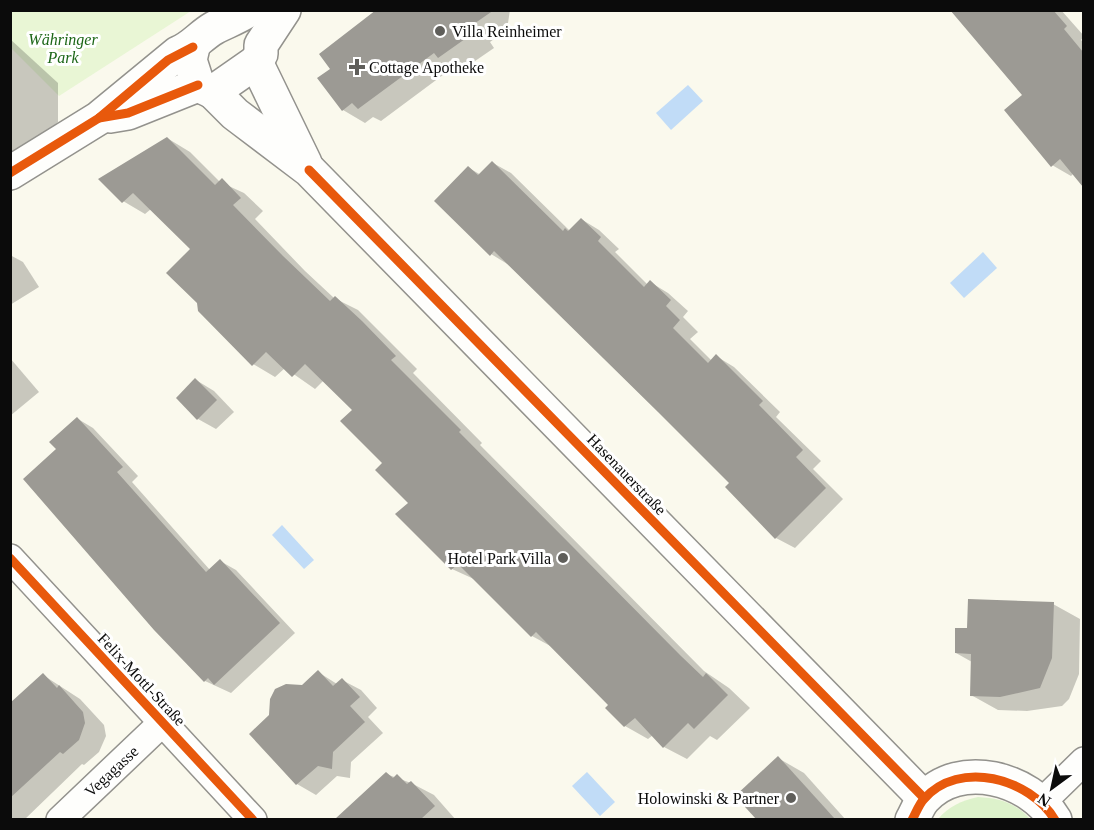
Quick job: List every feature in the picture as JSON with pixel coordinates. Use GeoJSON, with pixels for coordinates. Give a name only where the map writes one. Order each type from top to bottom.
{"type":"FeatureCollection","features":[{"type":"Feature","properties":{"kind":"street"},"geometry":{"type":"LineString","coordinates":[[99,118],[128,112],[205,88],[258,54],[284,10]]}},
{"type":"Feature","properties":{"kind":"street"},"geometry":{"type":"LineString","coordinates":[[10,173],[99,118],[168,60],[193,47],[216,27],[238,17],[239,26],[258,54]]}},
{"type":"Feature","properties":{"kind":"street"},"geometry":{"type":"LineString","coordinates":[[193,47],[190,60],[205,88]]}},
{"type":"Feature","properties":{"kind":"street","name":"Hasenauerstraße"},"geometry":{"type":"LineString","coordinates":[[258,54],[309,170]]}},
{"type":"Feature","properties":{"kind":"street","name":"Hasenauerstraße"},"geometry":{"type":"LineString","coordinates":[[205,88],[235,114],[309,170],[918,809]]}},
{"type":"Feature","properties":{"kind":"street","name":"Felix-Mottl-Straße"},"geometry":{"type":"LineString","coordinates":[[10,558],[253,819]]}},
{"type":"Feature","properties":{"kind":"street","name":"Vegagasse"},"geometry":{"type":"LineString","coordinates":[[60,819],[162,723]]}},
{"type":"Feature","properties":{"kind":"street"},"geometry":{"type":"LineString","coordinates":[[918,809],[948,783],[975,777],[1006,783],[1025,790],[1048,811],[1083,761]]}},
{"type":"Feature","properties":{"kind":"green space","name":"Währinger Park"},"geometry":{"type":"Polygon","coordinates":[[[10,11],[191,11],[59,96],[11,48],[10,11]]]}},
{"type":"Feature","properties":{"kind":"green space"},"geometry":{"type":"Polygon","coordinates":[[[978,797],[1007,802],[1030,819],[938,819],[956,805],[978,797]]]}},
{"type":"Feature","properties":{"kind":"water"},"geometry":{"type":"Polygon","coordinates":[[[688,85],[703,101],[671,130],[656,113],[688,85]]]}},
{"type":"Feature","properties":{"kind":"water"},"geometry":{"type":"Polygon","coordinates":[[[983,252],[997,268],[964,298],[950,283],[983,252]]]}},
{"type":"Feature","properties":{"kind":"water"},"geometry":{"type":"Polygon","coordinates":[[[282,525],[314,560],[304,569],[272,535],[282,525]]]}},
{"type":"Feature","properties":{"kind":"water"},"geometry":{"type":"Polygon","coordinates":[[[587,772],[615,802],[600,816],[572,786],[587,772]]]}},
{"type":"Feature","properties":{"kind":"building"},"geometry":{"type":"Polygon","coordinates":[[[376,10],[494,10],[468,28],[472,34],[438,58],[434,53],[358,109],[352,103],[342,111],[317,78],[330,69],[319,54],[376,10]]]}},
{"type":"Feature","properties":{"kind":"building"},"geometry":{"type":"Polygon","coordinates":[[[950,10],[1053,10],[1067,26],[1064,29],[1083,52],[1083,187],[1060,159],[1051,167],[1004,110],[1022,95],[950,10]]]}},
{"type":"Feature","properties":{"kind":"building"},"geometry":{"type":"Polygon","coordinates":[[[167,137],[215,185],[222,178],[241,198],[233,205],[330,301],[335,296],[362,321],[396,356],[391,360],[461,430],[459,432],[681,656],[703,677],[706,673],[728,695],[694,729],[688,723],[663,748],[635,718],[624,727],[605,708],[608,705],[536,632],[531,637],[458,564],[451,570],[395,514],[408,503],[375,470],[382,463],[340,421],[352,410],[305,364],[292,377],[266,352],[252,366],[198,311],[197,303],[166,273],[190,249],[133,193],[122,203],[98,179],[167,137]]]}},
{"type":"Feature","properties":{"kind":"building"},"geometry":{"type":"Polygon","coordinates":[[[492,161],[563,231],[565,228],[568,231],[581,218],[601,237],[598,241],[644,287],[650,280],[671,300],[666,306],[680,320],[673,328],[708,363],[716,354],[763,401],[759,405],[803,450],[796,457],[826,488],[775,539],[725,487],[729,483],[658,412],[494,251],[490,256],[434,201],[468,166],[478,175],[492,161]]]}},
{"type":"Feature","properties":{"kind":"building"},"geometry":{"type":"Polygon","coordinates":[[[195,378],[217,400],[197,420],[176,398],[195,378]]]}},
{"type":"Feature","properties":{"kind":"building"},"geometry":{"type":"Polygon","coordinates":[[[77,417],[123,467],[117,472],[206,572],[220,559],[280,623],[214,685],[208,678],[204,682],[154,630],[23,479],[56,449],[49,442],[77,417]]]}},
{"type":"Feature","properties":{"kind":"building"},"geometry":{"type":"Polygon","coordinates":[[[968,599],[1054,602],[1052,658],[1040,688],[1000,697],[970,696],[971,654],[955,653],[955,628],[967,628],[968,599]]]}},
{"type":"Feature","properties":{"kind":"building"},"geometry":{"type":"Polygon","coordinates":[[[318,670],[333,686],[342,678],[360,697],[350,706],[365,722],[333,752],[332,769],[318,766],[296,785],[249,734],[269,715],[270,699],[275,689],[286,684],[302,685],[318,670]]]}},
{"type":"Feature","properties":{"kind":"building"},"geometry":{"type":"Polygon","coordinates":[[[43,673],[57,688],[59,685],[83,712],[85,723],[79,740],[63,754],[60,752],[10,798],[10,703],[43,673]]]}},
{"type":"Feature","properties":{"kind":"building"},"geometry":{"type":"Polygon","coordinates":[[[778,756],[835,819],[756,819],[735,796],[778,756]]]}},
{"type":"Feature","properties":{"kind":"building"},"geometry":{"type":"Polygon","coordinates":[[[386,772],[393,778],[397,774],[407,784],[411,781],[435,806],[421,819],[335,819],[386,772]]]}},
{"type":"Feature","properties":{"kind":"cycle path"},"geometry":{"type":"LineString","coordinates":[[10,173],[99,118],[168,60],[193,47]]}},
{"type":"Feature","properties":{"kind":"cycle path"},"geometry":{"type":"LineString","coordinates":[[99,118],[128,113],[198,85]]}},
{"type":"Feature","properties":{"kind":"cycle path"},"geometry":{"type":"LineString","coordinates":[[309,170],[924,798]]}},
{"type":"Feature","properties":{"kind":"cycle path"},"geometry":{"type":"LineString","coordinates":[[10,558],[253,820]]}},
{"type":"Feature","properties":{"kind":"cycle path"},"geometry":{"type":"LineString","coordinates":[[912,820],[922,801],[939,787],[956,780],[974,777],[1012,784],[1029,793],[1044,805],[1055,820]]}},
{"type":"Feature","properties":{"kind":"place","name":"Villa Reinheimer"},"geometry":{"type":"Point","coordinates":[440,31]}},
{"type":"Feature","properties":{"kind":"place","name":"Cottage Apotheke"},"geometry":{"type":"Point","coordinates":[357,67]}},
{"type":"Feature","properties":{"kind":"place","name":"Hotel Park Villa"},"geometry":{"type":"Point","coordinates":[563,558]}},
{"type":"Feature","properties":{"kind":"place","name":"Holowinski & Partner"},"geometry":{"type":"Point","coordinates":[791,798]}}]}
